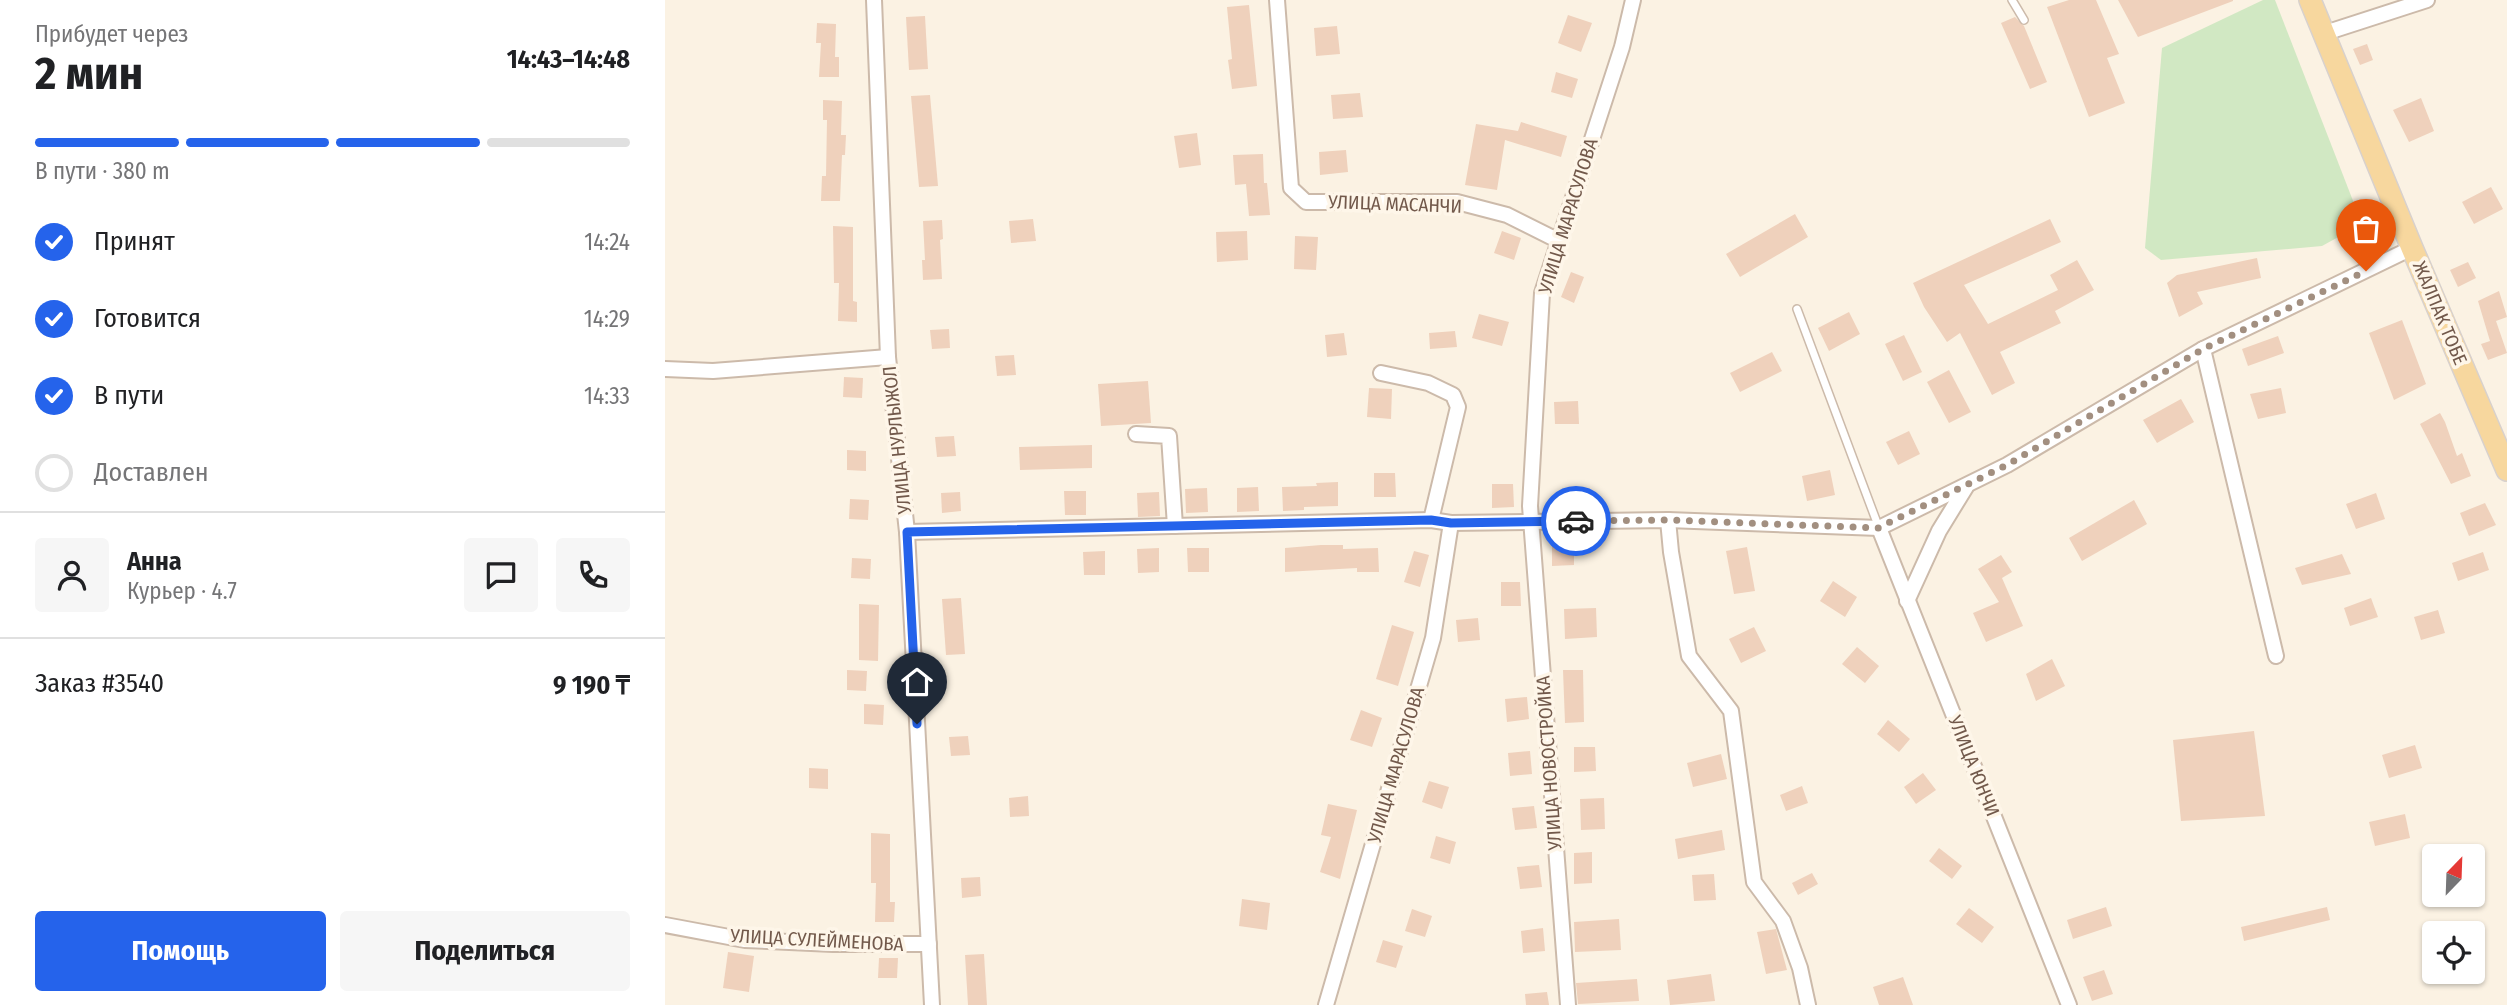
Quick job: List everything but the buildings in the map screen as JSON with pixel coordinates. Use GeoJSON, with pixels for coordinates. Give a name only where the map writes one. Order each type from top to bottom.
{"type":"FeatureCollection","features":[{"type":"Feature","properties":{"kind":"main road","name":"ЖАЛПАК ТОБЕ"},"geometry":{"type":"LineString","coordinates":[[2310,0],[2507,470]]}},
{"type":"Feature","properties":{"kind":"street","name":"УЛИЦА НУРЛЫЖОЛ"},"geometry":{"type":"LineString","coordinates":[[874,0],[887,357],[907,532],[932,1005]]}},
{"type":"Feature","properties":{"kind":"street","name":"УЛИЦА МАСАНЧИ"},"geometry":{"type":"LineString","coordinates":[[1277,0],[1291,188],[1305,202],[1457,202],[1507,215],[1559,241]]}},
{"type":"Feature","properties":{"kind":"street","name":"УЛИЦА МАРАСУЛОВА"},"geometry":{"type":"LineString","coordinates":[[1531,521],[1529,506],[1542,293],[1622,47],[1633,0]]}},
{"type":"Feature","properties":{"kind":"street"},"geometry":{"type":"LineString","coordinates":[[2325,33],[2427,0]]}},
{"type":"Feature","properties":{"kind":"street"},"geometry":{"type":"LineString","coordinates":[[907,532],[1431,520],[1451,523],[1668,520],[1878,528],[1967,486],[2203,349],[2412,248]]}},
{"type":"Feature","properties":{"kind":"street"},"geometry":{"type":"LineString","coordinates":[[2203,349],[2276,656]]}},
{"type":"Feature","properties":{"kind":"street"},"geometry":{"type":"LineString","coordinates":[[665,369],[713,371],[887,357]]}},
{"type":"Feature","properties":{"kind":"street"},"geometry":{"type":"LineString","coordinates":[[1381,373],[1428,383],[1453,395],[1458,407],[1431,520]]}},
{"type":"Feature","properties":{"kind":"street"},"geometry":{"type":"LineString","coordinates":[[1136,434],[1169,436],[1175,526]]}},
{"type":"Feature","properties":{"kind":"street"},"geometry":{"type":"LineString","coordinates":[[1907,601],[1939,531],[1967,486]]}},
{"type":"Feature","properties":{"kind":"street"},"geometry":{"type":"LineString","coordinates":[[1668,520],[1689,656],[1731,711],[1753,881],[1783,921],[1800,968],[1808,1005]]}},
{"type":"Feature","properties":{"kind":"street","name":"УЛИЦА НОВОСТРОЙКА"},"geometry":{"type":"LineString","coordinates":[[1531,521],[1568,1005]]}},
{"type":"Feature","properties":{"kind":"street","name":"УЛИЦА МАРАСУЛОВА"},"geometry":{"type":"LineString","coordinates":[[1326,1005],[1433,638],[1451,523]]}},
{"type":"Feature","properties":{"kind":"street","name":"УЛИЦА ЮНЧИ"},"geometry":{"type":"LineString","coordinates":[[1878,528],[2069,1005]]}},
{"type":"Feature","properties":{"kind":"street","name":"УЛИЦА СУЛЕЙМЕНОВА"},"geometry":{"type":"LineString","coordinates":[[665,925],[745,940],[929,944]]}},
{"type":"Feature","properties":{"kind":"lane"},"geometry":{"type":"LineString","coordinates":[[2012,0],[2024,20]]}},
{"type":"Feature","properties":{"kind":"lane"},"geometry":{"type":"LineString","coordinates":[[1797,309],[1878,528]]}},
{"type":"Feature","properties":{"kind":"green space"},"geometry":{"type":"Polygon","coordinates":[[[2263,0],[2275,0],[2362,224],[2322,246],[2161,260],[2145,248],[2162,48],[2263,0]]]}},
{"type":"Feature","properties":{"kind":"way so far"},"geometry":{"type":"LineString","coordinates":[[1576,521],[1668,520],[1878,528],[2007,465],[2203,349],[2366,271]]}},
{"type":"Feature","properties":{"kind":"route"},"geometry":{"type":"LineString","coordinates":[[917,724],[907,532],[1431,520],[1451,523],[1576,521]]}}]}
